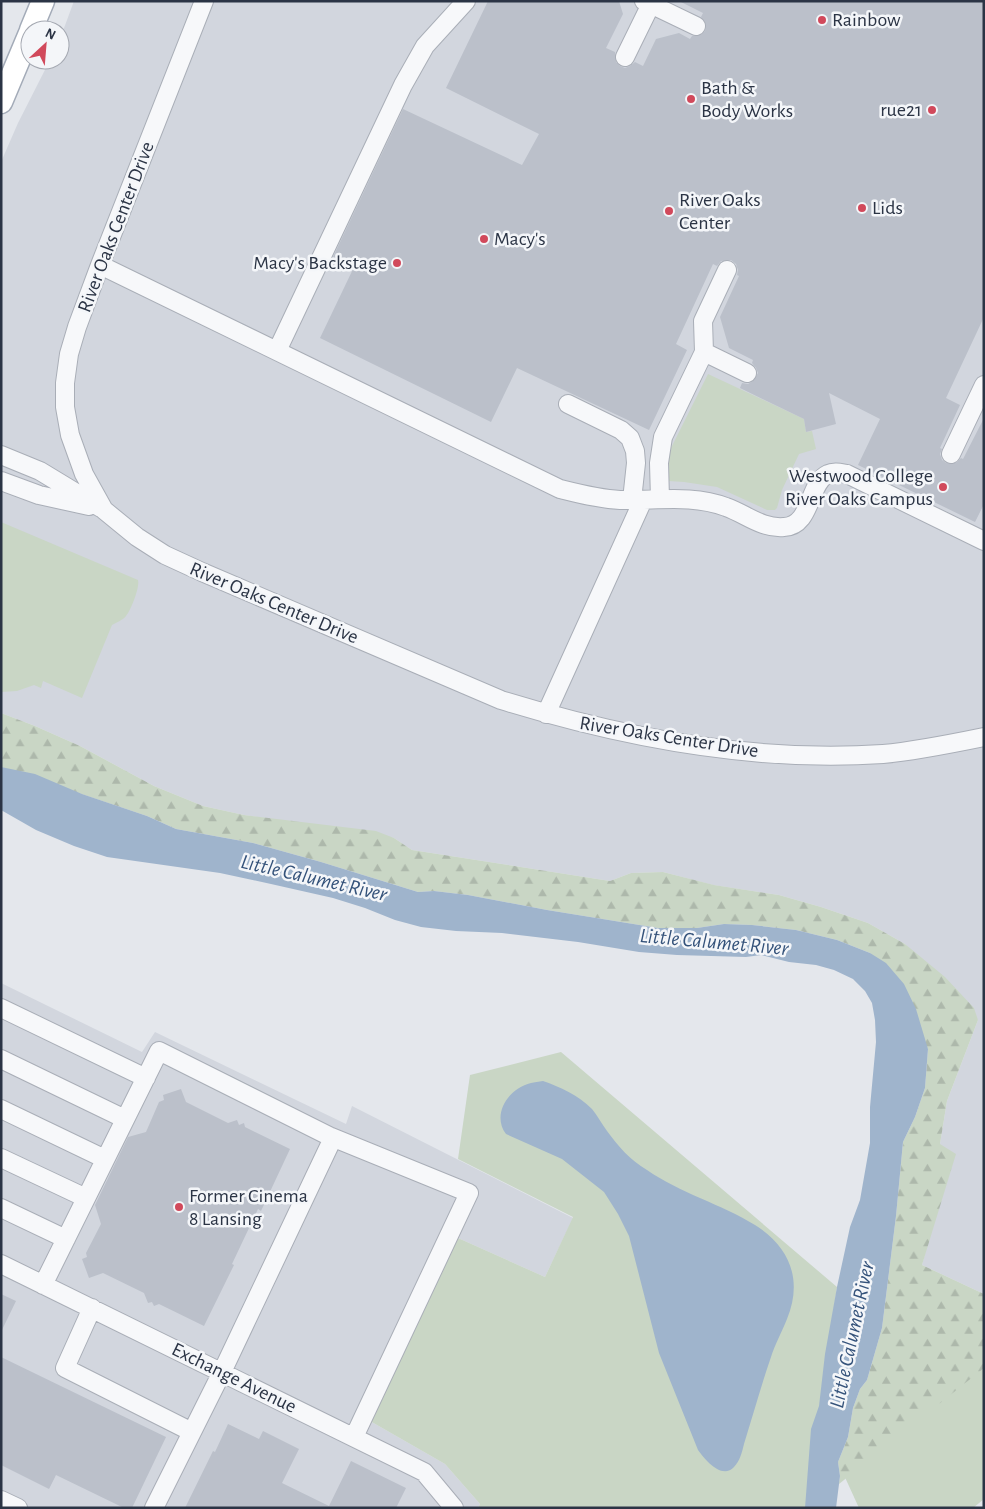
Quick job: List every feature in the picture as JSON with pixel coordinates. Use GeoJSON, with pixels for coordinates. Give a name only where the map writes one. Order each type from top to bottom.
{"type":"FeatureCollection","features":[{"type":"Feature","properties":{"kind":"main road"},"geometry":{"type":"LineString","coordinates":[[36,20],[44,1]]}},
{"type":"Feature","properties":{"kind":"main road"},"geometry":{"type":"LineString","coordinates":[[1,102],[20,58]]}},
{"type":"Feature","properties":{"kind":"street","name":"River Oaks Center Drive"},"geometry":{"type":"LineString","coordinates":[[204,1],[100,265],[69,354],[65,383],[65,407],[70,435],[84,474],[104,510],[137,537],[179,562],[502,700],[546,714],[620,733],[730,750],[778,754],[884,754],[984,737]]}},
{"type":"Feature","properties":{"kind":"street"},"geometry":{"type":"LineString","coordinates":[[277,351],[404,85],[425,46],[466,1]]}},
{"type":"Feature","properties":{"kind":"street"},"geometry":{"type":"LineString","coordinates":[[625,57],[647,3],[696,26]]}},
{"type":"Feature","properties":{"kind":"street"},"geometry":{"type":"LineString","coordinates":[[100,265],[560,489],[597,498],[645,500],[680,498],[706,501],[727,507],[760,524],[786,528],[796,523],[804,515],[817,486],[823,478],[828,474],[837,472],[847,474],[984,541]]}},
{"type":"Feature","properties":{"kind":"street"},"geometry":{"type":"LineString","coordinates":[[546,714],[645,500],[658,463],[663,437],[704,352],[703,321],[727,270]]}},
{"type":"Feature","properties":{"kind":"street"},"geometry":{"type":"LineString","coordinates":[[704,352],[747,373]]}},
{"type":"Feature","properties":{"kind":"street"},"geometry":{"type":"LineString","coordinates":[[951,454],[984,385]]}},
{"type":"Feature","properties":{"kind":"street"},"geometry":{"type":"LineString","coordinates":[[568,404],[621,430],[630,438],[635,451],[645,500]]}},
{"type":"Feature","properties":{"kind":"street"},"geometry":{"type":"LineString","coordinates":[[1,455],[40,471],[104,510]]}},
{"type":"Feature","properties":{"kind":"street"},"geometry":{"type":"LineString","coordinates":[[1,481],[39,495],[104,510]]}},
{"type":"Feature","properties":{"kind":"street"},"geometry":{"type":"LineString","coordinates":[[1,1008],[146,1078]]}},
{"type":"Feature","properties":{"kind":"street"},"geometry":{"type":"LineString","coordinates":[[43,1285],[159,1051],[333,1138],[469,1193],[354,1437]]}},
{"type":"Feature","properties":{"kind":"street"},"geometry":{"type":"LineString","coordinates":[[1,1059],[125,1119]]}},
{"type":"Feature","properties":{"kind":"street"},"geometry":{"type":"LineString","coordinates":[[1,1108],[105,1159]]}},
{"type":"Feature","properties":{"kind":"street"},"geometry":{"type":"LineString","coordinates":[[154,1508],[222,1372],[333,1138]]}},
{"type":"Feature","properties":{"kind":"street"},"geometry":{"type":"LineString","coordinates":[[1,1158],[86,1198]]}},
{"type":"Feature","properties":{"kind":"street"},"geometry":{"type":"LineString","coordinates":[[1,1208],[66,1239]]}},
{"type":"Feature","properties":{"kind":"street","name":"Exchange Avenue"},"geometry":{"type":"LineString","coordinates":[[1,1264],[424,1472],[454,1508]]}},
{"type":"Feature","properties":{"kind":"street"},"geometry":{"type":"LineString","coordinates":[[92,1308],[66,1368],[192,1432]]}},
{"type":"Feature","properties":{"kind":"street"},"geometry":{"type":"LineString","coordinates":[[1,1500],[18,1508]]}},
{"type":"Feature","properties":{"kind":"shaded area","name":"River Oaks Center"},"geometry":{"type":"Polygon","coordinates":[[[74,1],[984,1],[984,1294],[922,1265],[928,1242],[947,1101],[978,1020],[905,944],[868,923],[821,907],[779,895],[713,885],[663,872],[631,873],[610,881],[412,850],[394,838],[244,815],[203,806],[154,786],[80,746],[1,713],[1,162],[45,70],[70,70],[70,20],[67,20],[74,1]]]}},
{"type":"Feature","properties":{"kind":"shaded area"},"geometry":{"type":"Polygon","coordinates":[[[1,983],[142,1052],[155,1032],[346,1124],[352,1106],[573,1218],[545,1277],[458,1238],[370,1421],[445,1464],[480,1504],[478,1508],[1,1508],[1,983]]]}},
{"type":"Feature","properties":{"kind":"green space"},"geometry":{"type":"Polygon","coordinates":[[[708,374],[804,419],[806,432],[812,431],[816,449],[799,454],[775,510],[767,510],[717,487],[668,481],[663,464],[708,374]]]}},
{"type":"Feature","properties":{"kind":"green space"},"geometry":{"type":"Polygon","coordinates":[[[1,522],[138,580],[136,593],[130,609],[122,620],[112,625],[82,698],[43,681],[41,688],[34,685],[17,691],[1,692],[1,522]]]}},
{"type":"Feature","properties":{"kind":"green space"},"geometry":{"type":"Polygon","coordinates":[[[1,713],[80,746],[154,786],[203,806],[244,815],[376,831],[394,838],[412,850],[610,881],[631,873],[663,872],[714,885],[779,895],[821,907],[868,923],[905,944],[945,977],[974,1008],[978,1020],[947,1101],[940,1144],[956,1154],[922,1265],[984,1294],[984,1368],[839,1484],[838,1462],[848,1437],[853,1408],[860,1389],[867,1380],[882,1328],[903,1142],[915,1117],[925,1088],[928,1049],[870,953],[837,940],[796,930],[724,924],[697,928],[658,928],[468,895],[434,891],[418,892],[253,843],[176,829],[147,816],[1,767],[1,713]]]}},
{"type":"Feature","properties":{"kind":"green space"},"geometry":{"type":"Polygon","coordinates":[[[561,1052],[837,1287],[807,1492],[808,1508],[478,1508],[480,1504],[445,1464],[370,1421],[458,1238],[545,1277],[573,1217],[458,1159],[470,1075],[561,1052]]]}},
{"type":"Feature","properties":{"kind":"green space"},"geometry":{"type":"Polygon","coordinates":[[[984,1356],[984,1499],[973,1508],[859,1508],[838,1462],[984,1356]]]}},
{"type":"Feature","properties":{"kind":"water","name":"Little Calumet River"},"geometry":{"type":"Polygon","coordinates":[[[1,767],[35,774],[82,794],[147,816],[176,829],[253,843],[418,892],[434,891],[468,895],[658,928],[697,928],[724,924],[796,930],[837,940],[870,953],[886,963],[904,984],[916,1009],[928,1049],[925,1088],[915,1117],[903,1142],[882,1328],[867,1380],[860,1389],[853,1408],[848,1437],[838,1462],[840,1476],[836,1508],[805,1508],[811,1429],[819,1406],[825,1354],[837,1287],[850,1227],[860,1200],[870,1143],[870,1107],[876,1042],[875,1020],[872,1003],[865,991],[853,979],[834,970],[816,965],[789,962],[761,955],[746,957],[639,952],[578,942],[502,933],[421,927],[333,898],[271,884],[220,873],[107,857],[36,830],[1,810],[1,767]]]}},
{"type":"Feature","properties":{"kind":"water"},"geometry":{"type":"Polygon","coordinates":[[[543,1081],[569,1092],[587,1104],[620,1147],[641,1166],[673,1185],[755,1225],[777,1243],[785,1254],[793,1278],[792,1305],[774,1347],[740,1456],[736,1465],[729,1470],[719,1470],[714,1467],[698,1450],[659,1353],[629,1236],[604,1192],[562,1159],[506,1134],[502,1126],[500,1118],[509,1096],[523,1086],[543,1081]]]}},
{"type":"Feature","properties":{"kind":"building","name":"River Oaks Center"},"geometry":{"type":"Polygon","coordinates":[[[488,1],[619,1],[623,14],[606,48],[615,52],[616,62],[625,68],[635,62],[643,66],[656,39],[679,33],[690,39],[692,36],[697,36],[705,31],[706,25],[701,17],[703,13],[679,1],[984,1],[984,317],[946,398],[960,405],[940,448],[942,449],[940,454],[942,460],[946,463],[952,464],[961,458],[963,459],[984,418],[984,504],[975,522],[858,465],[880,419],[829,393],[836,424],[806,432],[804,419],[740,388],[742,383],[748,384],[753,381],[758,373],[752,363],[753,360],[729,348],[720,317],[739,276],[737,275],[736,264],[731,260],[721,261],[717,266],[713,264],[676,344],[687,350],[649,430],[517,368],[491,422],[320,338],[354,267],[333,257],[403,109],[522,165],[539,134],[446,88],[488,1]]]}},
{"type":"Feature","properties":{"kind":"building","name":"Former Cinema 8 Lansing"},"geometry":{"type":"Polygon","coordinates":[[[181,1089],[186,1102],[228,1123],[237,1120],[239,1125],[244,1123],[245,1127],[290,1149],[261,1211],[258,1209],[232,1264],[234,1265],[204,1326],[159,1304],[154,1306],[152,1302],[148,1303],[144,1293],[103,1273],[89,1278],[82,1259],[87,1257],[86,1253],[101,1224],[95,1205],[128,1137],[146,1132],[159,1102],[164,1100],[163,1095],[181,1089]]]}},
{"type":"Feature","properties":{"kind":"building"},"geometry":{"type":"Polygon","coordinates":[[[1,1294],[16,1301],[1,1332],[1,1294]]]}},
{"type":"Feature","properties":{"kind":"building"},"geometry":{"type":"Polygon","coordinates":[[[1,1357],[166,1437],[132,1508],[124,1508],[56,1475],[49,1489],[1,1465],[1,1357]]]}},
{"type":"Feature","properties":{"kind":"building"},"geometry":{"type":"Polygon","coordinates":[[[228,1424],[259,1439],[263,1431],[299,1449],[282,1483],[329,1506],[351,1461],[406,1488],[396,1508],[185,1508],[228,1424]]]}},
{"type":"Feature","properties":{"kind":"place","name":"Rainbow"},"geometry":{"type":"Point","coordinates":[822,20]}},
{"type":"Feature","properties":{"kind":"place","name":"Bath & Body Works"},"geometry":{"type":"Point","coordinates":[691,99]}},
{"type":"Feature","properties":{"kind":"place","name":"rue21"},"geometry":{"type":"Point","coordinates":[932,110]}},
{"type":"Feature","properties":{"kind":"place","name":"Lids"},"geometry":{"type":"Point","coordinates":[862,208]}},
{"type":"Feature","properties":{"kind":"place","name":"River Oaks Center"},"geometry":{"type":"Point","coordinates":[669,211]}},
{"type":"Feature","properties":{"kind":"place","name":"Macy's"},"geometry":{"type":"Point","coordinates":[484,239]}},
{"type":"Feature","properties":{"kind":"place","name":"Macy's Backstage"},"geometry":{"type":"Point","coordinates":[397,263]}},
{"type":"Feature","properties":{"kind":"place","name":"Westwood College River Oaks Campus"},"geometry":{"type":"Point","coordinates":[943,487]}},
{"type":"Feature","properties":{"kind":"place","name":"Former Cinema 8 Lansing"},"geometry":{"type":"Point","coordinates":[179,1207]}}]}
